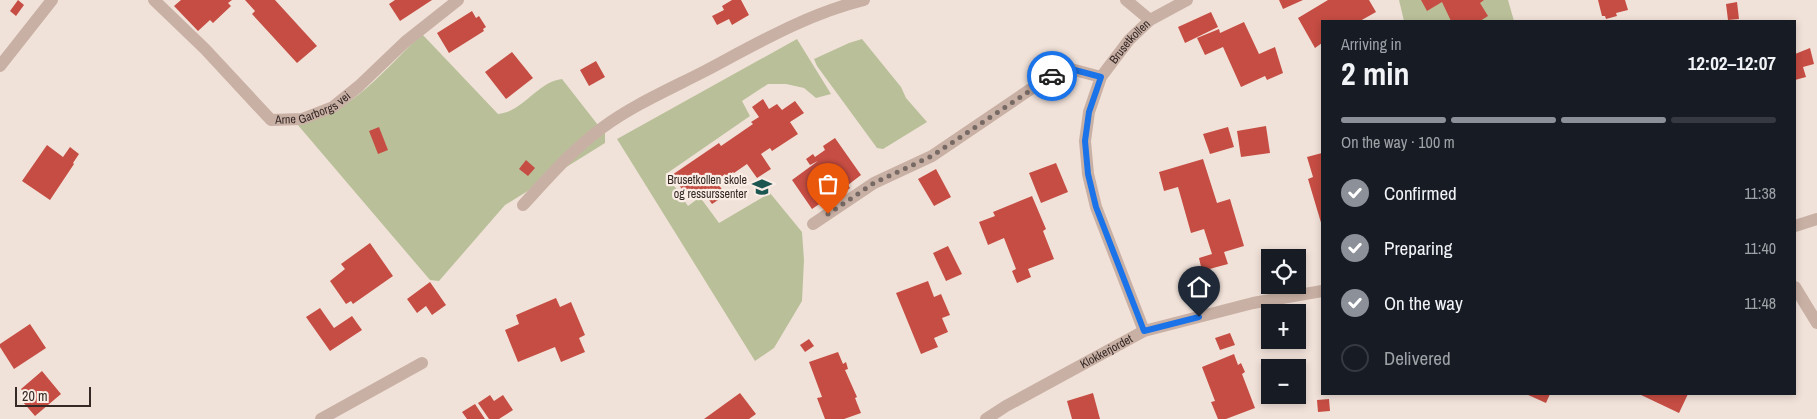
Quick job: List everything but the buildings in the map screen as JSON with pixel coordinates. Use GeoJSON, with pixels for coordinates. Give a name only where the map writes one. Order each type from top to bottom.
{"type":"FeatureCollection","features":[{"type":"Feature","properties":{"kind":"street"},"geometry":{"type":"LineString","coordinates":[[0,66],[52,0]]}},
{"type":"Feature","properties":{"kind":"street","name":"Arne Garborgs vei"},"geometry":{"type":"LineString","coordinates":[[154,0],[205,49],[271,120],[302,119],[334,107],[405,42],[458,0]]}},
{"type":"Feature","properties":{"kind":"street"},"geometry":{"type":"LineString","coordinates":[[523,205],[575,149],[626,111],[793,26],[837,7],[864,0]]}},
{"type":"Feature","properties":{"kind":"street"},"geometry":{"type":"LineString","coordinates":[[1126,0],[1150,20]]}},
{"type":"Feature","properties":{"kind":"street","name":"Brusetkollen"},"geometry":{"type":"LineString","coordinates":[[1144,331],[1096,207],[1088,174],[1085,141],[1089,112],[1101,77],[1129,40],[1150,20],[1187,0]]}},
{"type":"Feature","properties":{"kind":"street"},"geometry":{"type":"LineString","coordinates":[[813,224],[874,183],[932,156],[1050,76],[1071,69],[1101,77]]}},
{"type":"Feature","properties":{"kind":"street"},"geometry":{"type":"LineString","coordinates":[[1796,226],[1817,219]]}},
{"type":"Feature","properties":{"kind":"street"},"geometry":{"type":"LineString","coordinates":[[1796,289],[1817,323]]}},
{"type":"Feature","properties":{"kind":"street","name":"Klokkerjordet"},"geometry":{"type":"LineString","coordinates":[[986,419],[1006,406],[1144,331],[1253,303],[1321,291]]}},
{"type":"Feature","properties":{"kind":"street"},"geometry":{"type":"LineString","coordinates":[[321,419],[422,363]]}},
{"type":"Feature","properties":{"kind":"green space"},"geometry":{"type":"Polygon","coordinates":[[[1399,0],[1508,0],[1514,20],[1404,20],[1399,0]]]}},
{"type":"Feature","properties":{"kind":"green space"},"geometry":{"type":"Polygon","coordinates":[[[422,34],[498,114],[515,108],[545,85],[562,79],[605,134],[605,143],[505,205],[439,281],[430,280],[297,124],[316,120],[333,112],[349,101],[380,76],[422,34]]]}},
{"type":"Feature","properties":{"kind":"green space"},"geometry":{"type":"Polygon","coordinates":[[[797,39],[831,94],[816,98],[804,88],[786,84],[768,84],[742,101],[750,116],[666,174],[688,206],[700,197],[719,223],[770,193],[802,232],[804,260],[802,301],[774,348],[755,361],[617,139],[797,39]]]}},
{"type":"Feature","properties":{"kind":"green space"},"geometry":{"type":"Polygon","coordinates":[[[862,39],[901,87],[906,98],[927,122],[883,149],[877,148],[817,66],[814,59],[862,39]]]}},
{"type":"Feature","properties":{"kind":"way so far"},"geometry":{"type":"LineString","coordinates":[[828,214],[874,183],[932,156],[1052,76]]}},
{"type":"Feature","properties":{"kind":"place","name":"Brusetkollen skole og ressurssenter"},"geometry":{"type":"Point","coordinates":[762,187]}},
{"type":"Feature","properties":{"kind":"route"},"geometry":{"type":"LineString","coordinates":[[1052,76],[1071,69],[1101,77],[1089,112],[1085,141],[1088,174],[1096,207],[1144,331],[1199,317]]}}]}
